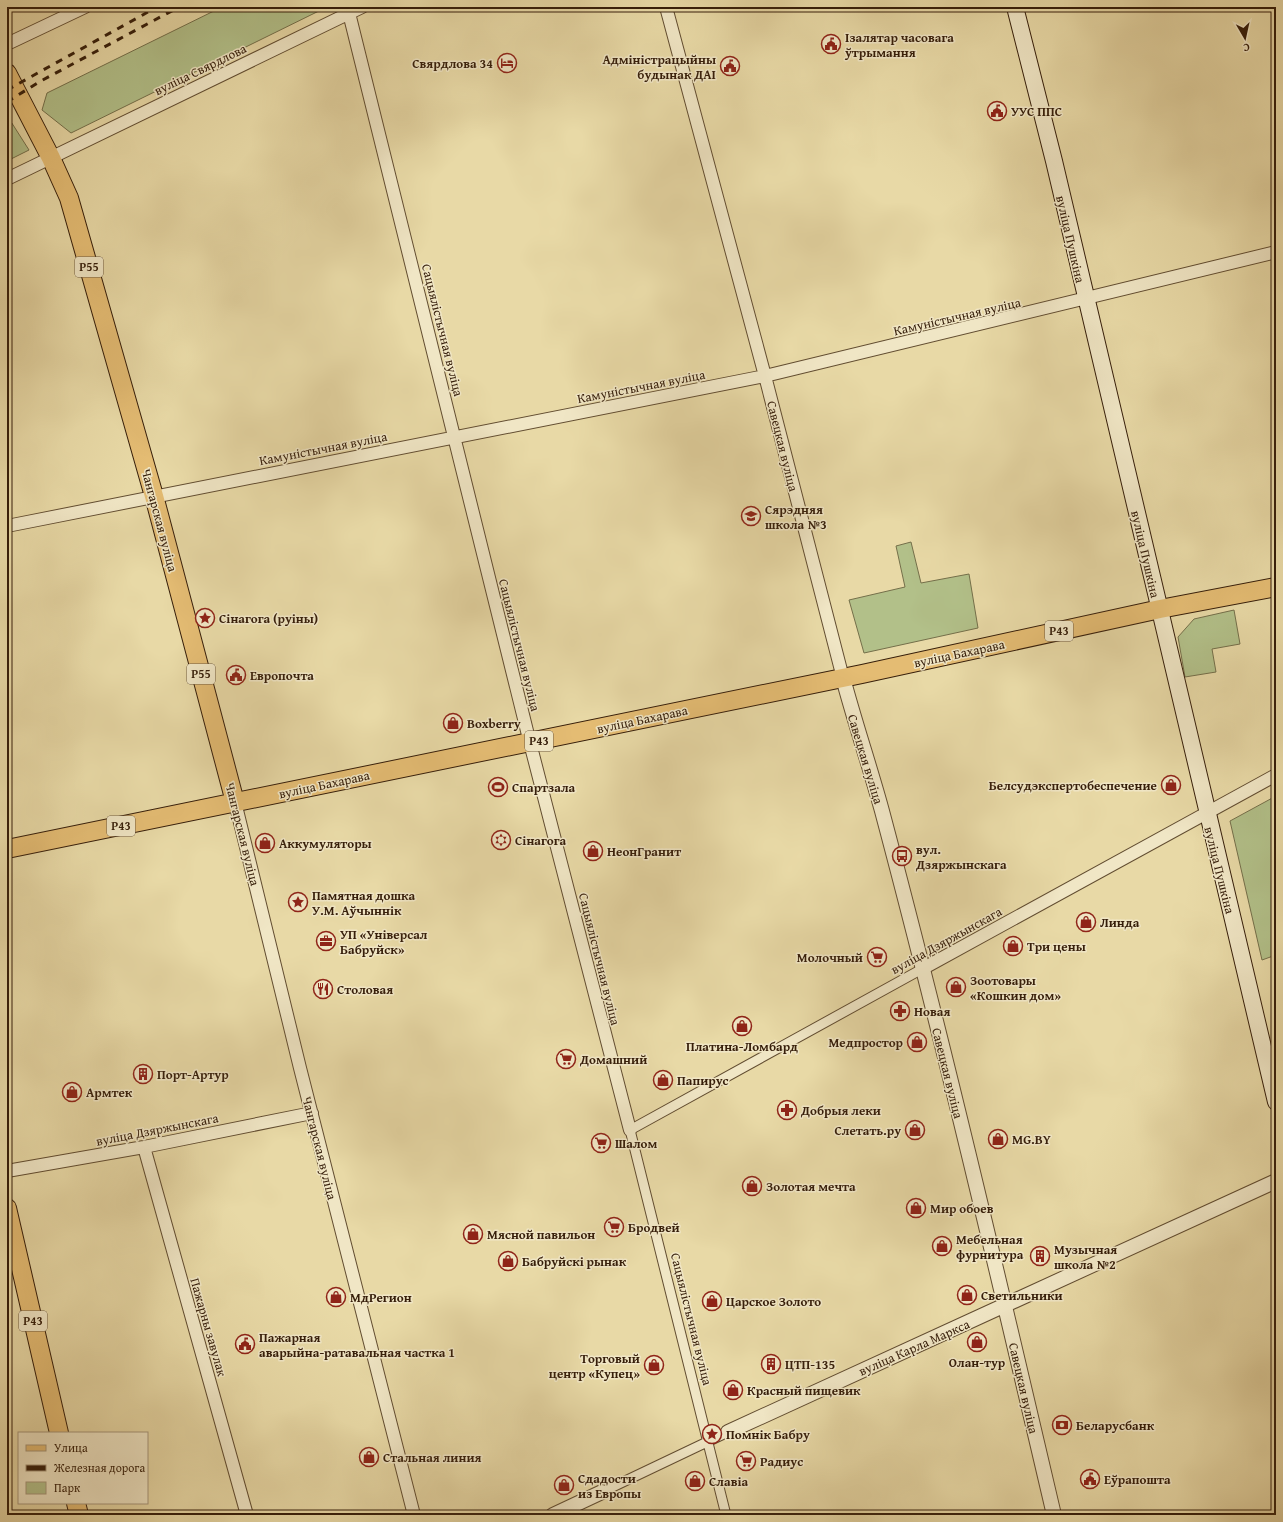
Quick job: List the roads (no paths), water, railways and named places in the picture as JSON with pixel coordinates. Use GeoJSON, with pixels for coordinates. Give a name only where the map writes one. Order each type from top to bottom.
{"type":"FeatureCollection","features":[{"type":"Feature","properties":{"kind":"main road","name":"вуліца Пушкіна"},"geometry":{"type":"LineString","coordinates":[[1015,7],[1054,161],[1085,299],[1160,609],[1206,814],[1276,1102]]}},
{"type":"Feature","properties":{"kind":"main road","name":"Р55"},"geometry":{"type":"LineString","coordinates":[[7,72],[51,158]]}},
{"type":"Feature","properties":{"kind":"main road","name":"Чангарская вуліца"},"geometry":{"type":"LineString","coordinates":[[51,158],[69,198],[154,496],[235,802]]}},
{"type":"Feature","properties":{"kind":"main road","name":"вуліца Бахарава"},"geometry":{"type":"LineString","coordinates":[[7,849],[843,678],[1160,609],[1276,587]]}},
{"type":"Feature","properties":{"kind":"main road","name":"Р43"},"geometry":{"type":"LineString","coordinates":[[7,1208],[60,1432]]}},
{"type":"Feature","properties":{"kind":"main road"},"geometry":{"type":"LineString","coordinates":[[76,1504],[79,1515]]}},
{"type":"Feature","properties":{"kind":"street"},"geometry":{"type":"LineString","coordinates":[[7,44],[85,7]]}},
{"type":"Feature","properties":{"kind":"street","name":"вуліца Свярдлова"},"geometry":{"type":"LineString","coordinates":[[7,179],[362,7]]}},
{"type":"Feature","properties":{"kind":"street","name":"Савецкая вуліца"},"geometry":{"type":"LineString","coordinates":[[666,7],[765,376],[843,678],[882,809],[1005,1306],[1054,1515]]}},
{"type":"Feature","properties":{"kind":"street","name":"Сацыялістычная вуліца"},"geometry":{"type":"LineString","coordinates":[[349,13],[530,742],[630,1130],[726,1515]]}},
{"type":"Feature","properties":{"kind":"street","name":"Камуністычная вуліца"},"geometry":{"type":"LineString","coordinates":[[7,526],[765,376],[1276,252]]}},
{"type":"Feature","properties":{"kind":"street","name":"вуліца Дзяржынскага"},"geometry":{"type":"LineString","coordinates":[[630,1130],[1276,775]]}},
{"type":"Feature","properties":{"kind":"street","name":"Чангарская вуліца"},"geometry":{"type":"LineString","coordinates":[[235,802],[414,1515]]}},
{"type":"Feature","properties":{"kind":"street","name":"вуліца Дзяржынскага"},"geometry":{"type":"LineString","coordinates":[[7,1170],[144,1147],[312,1113]]}},
{"type":"Feature","properties":{"kind":"street","name":"Пажарны завулак"},"geometry":{"type":"LineString","coordinates":[[144,1147],[246,1515]]}},
{"type":"Feature","properties":{"kind":"street","name":"вуліца Карла Маркса"},"geometry":{"type":"LineString","coordinates":[[553,1515],[708,1441],[1276,1181]]}},
{"type":"Feature","properties":{"kind":"railway"},"geometry":{"type":"LineString","coordinates":[[7,90],[157,7]]}},
{"type":"Feature","properties":{"kind":"railway"},"geometry":{"type":"LineString","coordinates":[[7,102],[39,82],[179,7]]}},
{"type":"Feature","properties":{"kind":"place","name":"Ізалятар часовага ўтрымання"},"geometry":{"type":"Point","coordinates":[831,44]}},
{"type":"Feature","properties":{"kind":"place","name":"Свярдлова 34"},"geometry":{"type":"Point","coordinates":[507,63]}},
{"type":"Feature","properties":{"kind":"place","name":"Адміністрацыйны будынак ДАІ"},"geometry":{"type":"Point","coordinates":[730,66]}},
{"type":"Feature","properties":{"kind":"place","name":"УУС ППС"},"geometry":{"type":"Point","coordinates":[997,111]}},
{"type":"Feature","properties":{"kind":"place","name":"Сярэдняя школа №3"},"geometry":{"type":"Point","coordinates":[751,516]}},
{"type":"Feature","properties":{"kind":"place","name":"Сінагога (руіны)"},"geometry":{"type":"Point","coordinates":[205,618]}},
{"type":"Feature","properties":{"kind":"place","name":"Европочта"},"geometry":{"type":"Point","coordinates":[236,675]}},
{"type":"Feature","properties":{"kind":"place","name":"Boxberry"},"geometry":{"type":"Point","coordinates":[453,723]}},
{"type":"Feature","properties":{"kind":"place","name":"Белсудэкспертобеспечение"},"geometry":{"type":"Point","coordinates":[1171,785]}},
{"type":"Feature","properties":{"kind":"place","name":"Спартзала"},"geometry":{"type":"Point","coordinates":[498,787]}},
{"type":"Feature","properties":{"kind":"place","name":"Сінагога"},"geometry":{"type":"Point","coordinates":[501,840]}},
{"type":"Feature","properties":{"kind":"place","name":"Аккумуляторы"},"geometry":{"type":"Point","coordinates":[265,843]}},
{"type":"Feature","properties":{"kind":"place","name":"НеонГранит"},"geometry":{"type":"Point","coordinates":[593,851]}},
{"type":"Feature","properties":{"kind":"place","name":"вул. Дзяржынскага"},"geometry":{"type":"Point","coordinates":[902,856]}},
{"type":"Feature","properties":{"kind":"place","name":"Памятная дошка У.М. Аўчыннік"},"geometry":{"type":"Point","coordinates":[298,902]}},
{"type":"Feature","properties":{"kind":"place","name":"Линда"},"geometry":{"type":"Point","coordinates":[1086,922]}},
{"type":"Feature","properties":{"kind":"place","name":"УП «Універсал Бабруйск»"},"geometry":{"type":"Point","coordinates":[326,941]}},
{"type":"Feature","properties":{"kind":"place","name":"Три цены"},"geometry":{"type":"Point","coordinates":[1013,946]}},
{"type":"Feature","properties":{"kind":"place","name":"Молочный"},"geometry":{"type":"Point","coordinates":[877,957]}},
{"type":"Feature","properties":{"kind":"place","name":"Зоотовары «Кошкин дом»"},"geometry":{"type":"Point","coordinates":[956,987]}},
{"type":"Feature","properties":{"kind":"place","name":"Столовая"},"geometry":{"type":"Point","coordinates":[323,989]}},
{"type":"Feature","properties":{"kind":"place","name":"Новая"},"geometry":{"type":"Point","coordinates":[900,1011]}},
{"type":"Feature","properties":{"kind":"place","name":"Платина-Ломбард"},"geometry":{"type":"Point","coordinates":[742,1026]}},
{"type":"Feature","properties":{"kind":"place","name":"Медпростор"},"geometry":{"type":"Point","coordinates":[917,1042]}},
{"type":"Feature","properties":{"kind":"place","name":"Домашний"},"geometry":{"type":"Point","coordinates":[566,1059]}},
{"type":"Feature","properties":{"kind":"place","name":"Порт-Артур"},"geometry":{"type":"Point","coordinates":[143,1074]}},
{"type":"Feature","properties":{"kind":"place","name":"Папирус"},"geometry":{"type":"Point","coordinates":[663,1080]}},
{"type":"Feature","properties":{"kind":"place","name":"Армтек"},"geometry":{"type":"Point","coordinates":[72,1092]}},
{"type":"Feature","properties":{"kind":"place","name":"Добрыя леки"},"geometry":{"type":"Point","coordinates":[787,1110]}},
{"type":"Feature","properties":{"kind":"place","name":"Слетать.ру"},"geometry":{"type":"Point","coordinates":[915,1130]}},
{"type":"Feature","properties":{"kind":"place","name":"MG.BY"},"geometry":{"type":"Point","coordinates":[998,1139]}},
{"type":"Feature","properties":{"kind":"place","name":"Шалом"},"geometry":{"type":"Point","coordinates":[601,1143]}},
{"type":"Feature","properties":{"kind":"place","name":"Золотая мечта"},"geometry":{"type":"Point","coordinates":[752,1186]}},
{"type":"Feature","properties":{"kind":"place","name":"Мир обоев"},"geometry":{"type":"Point","coordinates":[916,1208]}},
{"type":"Feature","properties":{"kind":"place","name":"Бродвей"},"geometry":{"type":"Point","coordinates":[614,1227]}},
{"type":"Feature","properties":{"kind":"place","name":"Мясной павильон"},"geometry":{"type":"Point","coordinates":[473,1234]}},
{"type":"Feature","properties":{"kind":"place","name":"Мебельная фурнитура"},"geometry":{"type":"Point","coordinates":[942,1246]}},
{"type":"Feature","properties":{"kind":"place","name":"Музычная школа №2"},"geometry":{"type":"Point","coordinates":[1040,1256]}},
{"type":"Feature","properties":{"kind":"place","name":"Бабруйскі рынак"},"geometry":{"type":"Point","coordinates":[508,1261]}},
{"type":"Feature","properties":{"kind":"place","name":"Светильники"},"geometry":{"type":"Point","coordinates":[967,1295]}},
{"type":"Feature","properties":{"kind":"place","name":"МдРегион"},"geometry":{"type":"Point","coordinates":[336,1297]}},
{"type":"Feature","properties":{"kind":"place","name":"Царское Золото"},"geometry":{"type":"Point","coordinates":[712,1301]}},
{"type":"Feature","properties":{"kind":"place","name":"Олан-тур"},"geometry":{"type":"Point","coordinates":[977,1342]}},
{"type":"Feature","properties":{"kind":"place","name":"Пажарная аварыйна-ратавальная частка 1"},"geometry":{"type":"Point","coordinates":[245,1344]}},
{"type":"Feature","properties":{"kind":"place","name":"ЦТП-135"},"geometry":{"type":"Point","coordinates":[771,1364]}},
{"type":"Feature","properties":{"kind":"place","name":"Торговый центр «Купец»"},"geometry":{"type":"Point","coordinates":[654,1365]}},
{"type":"Feature","properties":{"kind":"place","name":"Красный пищевик"},"geometry":{"type":"Point","coordinates":[733,1390]}},
{"type":"Feature","properties":{"kind":"place","name":"Беларусбанк"},"geometry":{"type":"Point","coordinates":[1062,1425]}},
{"type":"Feature","properties":{"kind":"place","name":"Помнік Бабру"},"geometry":{"type":"Point","coordinates":[712,1434]}},
{"type":"Feature","properties":{"kind":"place","name":"Стальная линия"},"geometry":{"type":"Point","coordinates":[369,1457]}},
{"type":"Feature","properties":{"kind":"place","name":"Радиус"},"geometry":{"type":"Point","coordinates":[746,1461]}},
{"type":"Feature","properties":{"kind":"place","name":"Еўрапошта"},"geometry":{"type":"Point","coordinates":[1090,1479]}},
{"type":"Feature","properties":{"kind":"place","name":"Славіа"},"geometry":{"type":"Point","coordinates":[695,1481]}},
{"type":"Feature","properties":{"kind":"place","name":"Сдадости из Европы"},"geometry":{"type":"Point","coordinates":[564,1485]}}]}
